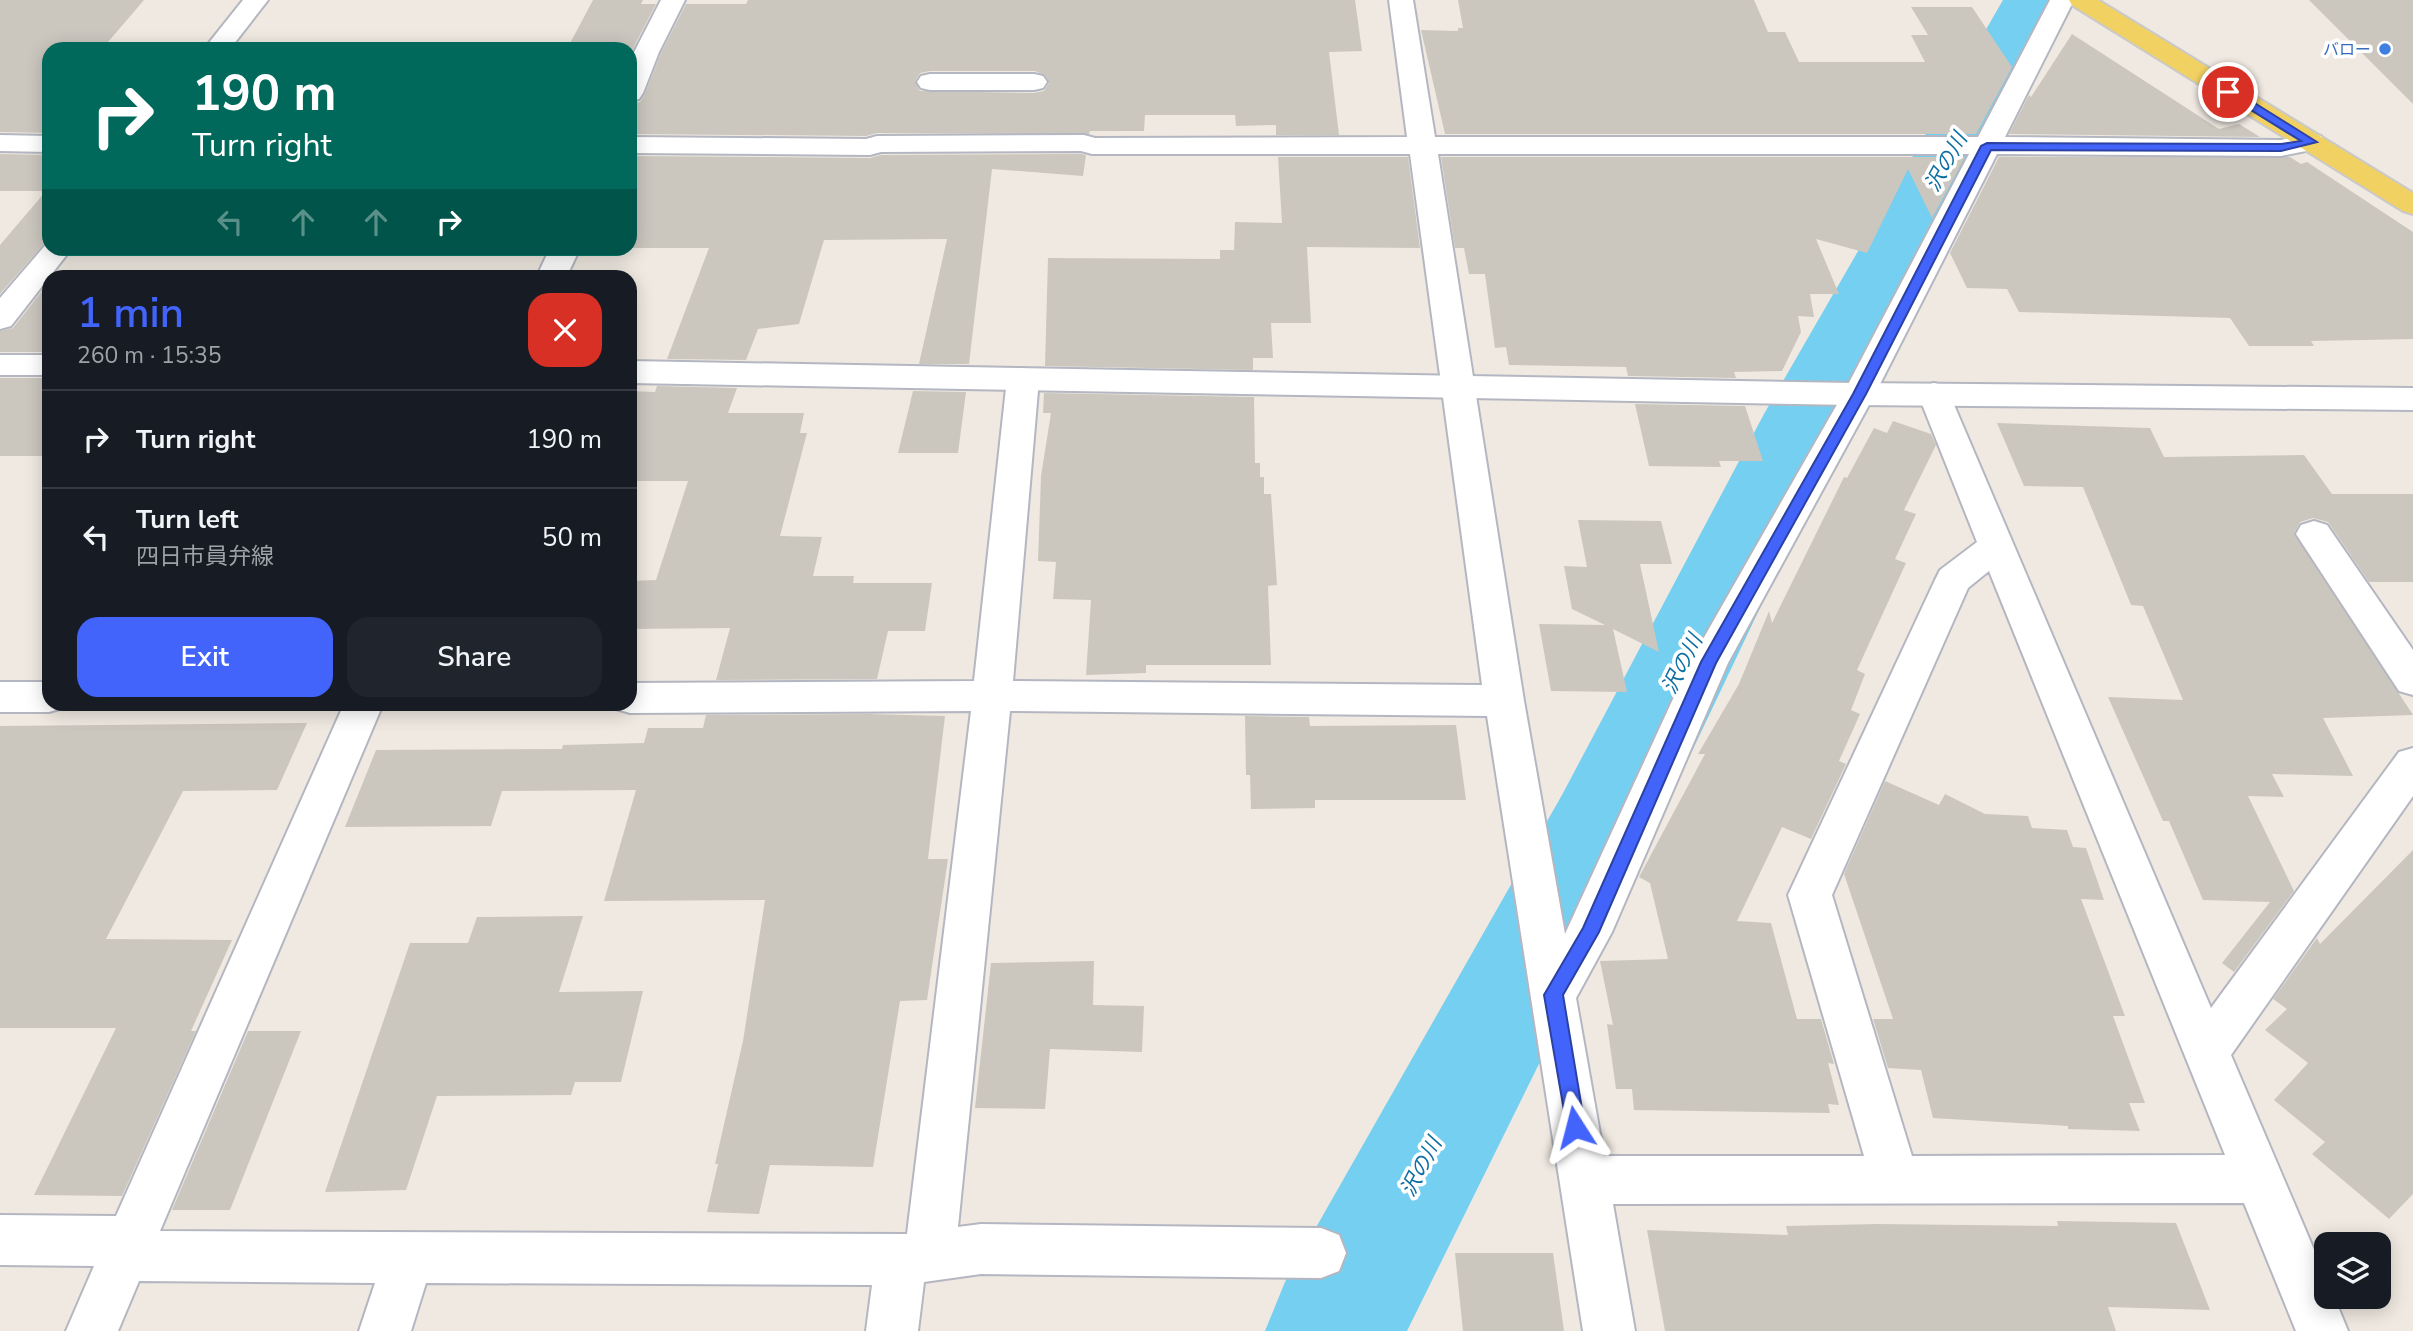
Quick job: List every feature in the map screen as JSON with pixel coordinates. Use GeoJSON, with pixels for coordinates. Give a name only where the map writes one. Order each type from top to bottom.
{"type":"FeatureCollection","features":[{"type":"Feature","properties":{"kind":"main road"},"geometry":{"type":"LineString","coordinates":[[2081,0],[2413,205]]}},
{"type":"Feature","properties":{"kind":"street"},"geometry":{"type":"LineString","coordinates":[[223,42],[256,0]]}},
{"type":"Feature","properties":{"kind":"street"},"geometry":{"type":"LineString","coordinates":[[637,75],[673,0]]}},
{"type":"Feature","properties":{"kind":"street"},"geometry":{"type":"LineString","coordinates":[[1401,0],[1504,701],[1609,1331]]}},
{"type":"Feature","properties":{"kind":"street"},"geometry":{"type":"LineString","coordinates":[[1553,991],[1590,932],[1709,662],[1856,394],[1982,146],[2062,0]]}},
{"type":"Feature","properties":{"kind":"street"},"geometry":{"type":"LineString","coordinates":[[930,82],[979,113],[1422,147],[1933,145],[2281,148],[2311,142]]}},
{"type":"Feature","properties":{"kind":"street"},"geometry":{"type":"LineString","coordinates":[[637,145],[870,147],[979,113],[1034,82]]}},
{"type":"Feature","properties":{"kind":"street"},"geometry":{"type":"LineString","coordinates":[[0,144],[42,144]]}},
{"type":"Feature","properties":{"kind":"street"},"geometry":{"type":"LineString","coordinates":[[0,319],[51,256]]}},
{"type":"Feature","properties":{"kind":"street"},"geometry":{"type":"LineString","coordinates":[[0,365],[42,365]]}},
{"type":"Feature","properties":{"kind":"street"},"geometry":{"type":"LineString","coordinates":[[637,372],[1856,394],[2413,399]]}},
{"type":"Feature","properties":{"kind":"street"},"geometry":{"type":"LineString","coordinates":[[892,1331],[933,1215],[992,696],[1023,379]]}},
{"type":"Feature","properties":{"kind":"street"},"geometry":{"type":"LineString","coordinates":[[1934,394],[2322,1331]]}},
{"type":"Feature","properties":{"kind":"street"},"geometry":{"type":"LineString","coordinates":[[2314,534],[2413,680]]}},
{"type":"Feature","properties":{"kind":"street"},"geometry":{"type":"LineString","coordinates":[[1895,1179],[1810,895],[1953,580],[1997,545]]}},
{"type":"Feature","properties":{"kind":"street"},"geometry":{"type":"LineString","coordinates":[[637,698],[992,696],[1504,701]]}},
{"type":"Feature","properties":{"kind":"street"},"geometry":{"type":"LineString","coordinates":[[0,697],[42,697]]}},
{"type":"Feature","properties":{"kind":"street"},"geometry":{"type":"LineString","coordinates":[[92,1331],[360,711]]}},
{"type":"Feature","properties":{"kind":"street"},"geometry":{"type":"LineString","coordinates":[[2206,1053],[2413,764]]}},
{"type":"Feature","properties":{"kind":"street"},"geometry":{"type":"LineString","coordinates":[[1584,1180],[2258,1179]]}},
{"type":"Feature","properties":{"kind":"street"},"geometry":{"type":"LineString","coordinates":[[0,1240],[127,1248],[409,1257],[917,1258],[981,1249],[1321,1253]]}},
{"type":"Feature","properties":{"kind":"street"},"geometry":{"type":"LineString","coordinates":[[385,1331],[409,1257]]}},
{"type":"Feature","properties":{"kind":"building"},"geometry":{"type":"Polygon","coordinates":[[[0,0],[144,0],[108,42],[42,42],[42,133],[0,132],[0,0]]]}},
{"type":"Feature","properties":{"kind":"building"},"geometry":{"type":"Polygon","coordinates":[[[593,0],[643,0],[641,4],[656,4],[636,42],[571,42],[593,0]]]}},
{"type":"Feature","properties":{"kind":"building"},"geometry":{"type":"Polygon","coordinates":[[[748,0],[1355,0],[1362,51],[1329,52],[1339,135],[1276,135],[1276,125],[1236,126],[1235,115],[1145,115],[1144,131],[1090,131],[1089,134],[637,134],[637,102],[645,94],[661,53],[686,4],[746,4],[748,0]],[[930,71],[920,73],[915,81],[920,91],[1034,93],[1044,91],[1049,83],[1045,75],[1035,71],[930,71]]]}},
{"type":"Feature","properties":{"kind":"building"},"geometry":{"type":"Polygon","coordinates":[[[1458,0],[1754,0],[1768,32],[1785,32],[1799,62],[1925,62],[1911,35],[1928,35],[1911,7],[1972,7],[2012,67],[1976,134],[1445,134],[1421,30],[1458,31],[1458,28],[1463,28],[1458,0]]]}},
{"type":"Feature","properties":{"kind":"building","name":"バロー"},"geometry":{"type":"Polygon","coordinates":[[[2309,0],[2413,0],[2413,104],[2309,0]]]}},
{"type":"Feature","properties":{"kind":"building"},"geometry":{"type":"Polygon","coordinates":[[[2072,34],[2219,129],[2239,124],[2260,137],[2009,134],[2029,95],[2031,97],[2072,34]]]}},
{"type":"Feature","properties":{"kind":"building"},"geometry":{"type":"Polygon","coordinates":[[[0,154],[42,155],[42,191],[0,191],[0,154]]]}},
{"type":"Feature","properties":{"kind":"building"},"geometry":{"type":"Polygon","coordinates":[[[881,155],[1086,155],[1083,176],[992,169],[969,364],[919,364],[947,239],[824,240],[799,324],[758,329],[746,360],[667,359],[709,248],[637,248],[637,156],[870,158],[881,155]]]}},
{"type":"Feature","properties":{"kind":"building"},"geometry":{"type":"Polygon","coordinates":[[[1278,157],[1408,157],[1420,248],[1307,247],[1311,323],[1271,323],[1273,358],[1253,358],[1253,370],[1045,366],[1048,258],[1220,259],[1220,250],[1234,250],[1235,222],[1282,223],[1278,157]]]}},
{"type":"Feature","properties":{"kind":"building"},"geometry":{"type":"Polygon","coordinates":[[[1441,157],[1965,157],[1932,218],[1908,169],[1867,253],[1816,239],[1839,294],[1810,294],[1814,317],[1798,316],[1801,332],[1782,371],[1734,372],[1736,378],[1628,376],[1626,367],[1509,365],[1506,347],[1495,348],[1485,274],[1469,274],[1464,248],[1455,248],[1441,157]]]}},
{"type":"Feature","properties":{"kind":"building"},"geometry":{"type":"Polygon","coordinates":[[[1999,157],[2290,157],[2301,164],[2307,162],[2413,232],[2413,339],[2311,341],[2314,346],[2249,346],[2230,318],[2019,312],[2007,289],[1967,288],[1950,253],[1999,157]]]}},
{"type":"Feature","properties":{"kind":"building"},"geometry":{"type":"Polygon","coordinates":[[[42,196],[42,246],[0,294],[0,245],[42,196]]]}},
{"type":"Feature","properties":{"kind":"building"},"geometry":{"type":"Polygon","coordinates":[[[42,291],[42,352],[0,352],[0,331],[13,328],[42,291]]]}},
{"type":"Feature","properties":{"kind":"building"},"geometry":{"type":"Polygon","coordinates":[[[0,378],[42,378],[42,456],[0,456],[0,378]]]}},
{"type":"Feature","properties":{"kind":"building"},"geometry":{"type":"Polygon","coordinates":[[[657,386],[737,388],[728,413],[804,413],[800,433],[807,433],[780,536],[822,537],[813,576],[854,576],[853,583],[932,583],[925,631],[888,631],[877,679],[716,680],[730,628],[637,629],[637,581],[656,580],[688,481],[637,481],[637,391],[655,392],[657,386]]]}},
{"type":"Feature","properties":{"kind":"building"},"geometry":{"type":"Polygon","coordinates":[[[913,391],[966,392],[958,453],[898,453],[913,391]]]}},
{"type":"Feature","properties":{"kind":"building"},"geometry":{"type":"Polygon","coordinates":[[[1044,393],[1254,397],[1255,463],[1260,463],[1260,477],[1264,477],[1264,494],[1271,494],[1277,585],[1268,586],[1271,665],[1146,665],[1146,673],[1086,675],[1091,600],[1053,599],[1056,562],[1038,561],[1041,476],[1051,413],[1043,413],[1044,393]]]}},
{"type":"Feature","properties":{"kind":"building"},"geometry":{"type":"Polygon","coordinates":[[[1635,404],[1745,406],[1763,461],[1719,461],[1721,467],[1649,466],[1635,404]]]}},
{"type":"Feature","properties":{"kind":"building"},"geometry":{"type":"Polygon","coordinates":[[[1893,421],[1931,434],[1936,445],[1904,510],[1916,514],[1895,559],[1906,563],[1857,670],[1865,674],[1851,710],[1860,714],[1839,761],[1846,764],[1811,839],[1782,827],[1737,921],[1771,923],[1797,1019],[1821,1019],[1834,1064],[1828,1063],[1839,1105],[1828,1104],[1830,1113],[1634,1110],[1632,1089],[1616,1089],[1607,1024],[1613,1025],[1600,961],[1668,959],[1650,883],[1639,877],[1705,754],[1698,754],[1739,684],[1769,611],[1772,623],[1844,477],[1847,478],[1874,428],[1887,433],[1893,421]]]}},
{"type":"Feature","properties":{"kind":"building"},"geometry":{"type":"Polygon","coordinates":[[[1997,423],[2150,428],[2164,457],[2304,455],[2332,494],[2413,494],[2413,582],[2369,582],[2328,522],[2313,518],[2300,522],[2294,533],[2413,715],[2323,718],[2353,776],[2272,774],[2284,797],[2248,796],[2294,891],[2234,972],[2222,963],[2270,902],[2203,900],[2169,821],[2163,821],[2108,697],[2183,700],[2143,606],[2131,605],[2083,487],[2024,486],[1997,423]]]}},
{"type":"Feature","properties":{"kind":"building"},"geometry":{"type":"Polygon","coordinates":[[[1578,520],[1661,521],[1672,564],[1640,564],[1659,652],[1613,629],[1627,692],[1551,691],[1539,624],[1605,625],[1572,609],[1564,566],[1587,567],[1578,520]]]}},
{"type":"Feature","properties":{"kind":"building"},"geometry":{"type":"Polygon","coordinates":[[[706,715],[945,716],[928,859],[948,859],[927,1000],[900,1001],[873,1167],[770,1165],[759,1214],[707,1212],[743,1041],[765,900],[604,901],[636,790],[502,791],[491,826],[345,827],[376,750],[562,749],[563,745],[644,743],[648,728],[703,728],[706,715]]]}},
{"type":"Feature","properties":{"kind":"building"},"geometry":{"type":"Polygon","coordinates":[[[1245,716],[1309,717],[1310,726],[1456,725],[1466,800],[1315,800],[1315,808],[1251,809],[1250,775],[1246,775],[1245,716]]]}},
{"type":"Feature","properties":{"kind":"building"},"geometry":{"type":"Polygon","coordinates":[[[307,723],[277,790],[183,791],[106,939],[232,940],[191,1031],[196,1031],[122,1196],[34,1195],[116,1028],[0,1028],[0,726],[307,723]]]}},
{"type":"Feature","properties":{"kind":"building"},"geometry":{"type":"Polygon","coordinates":[[[1885,781],[1939,805],[1945,794],[1985,814],[2028,816],[2032,828],[2067,830],[2073,847],[2086,848],[2104,900],[2081,899],[2125,1016],[2113,1016],[2145,1103],[2129,1103],[2140,1131],[2068,1129],[2068,1126],[1933,1118],[1921,1070],[1888,1068],[1873,1019],[1893,1019],[1844,874],[1885,781]]]}},
{"type":"Feature","properties":{"kind":"building"},"geometry":{"type":"Polygon","coordinates":[[[2413,850],[2413,1194],[2389,1219],[2312,1154],[2325,1142],[2274,1100],[2308,1063],[2265,1030],[2287,1009],[2273,999],[2317,938],[2320,944],[2413,850]]]}},
{"type":"Feature","properties":{"kind":"building"},"geometry":{"type":"Polygon","coordinates":[[[583,916],[559,992],[643,991],[621,1082],[575,1082],[571,1095],[437,1096],[406,1190],[325,1192],[410,943],[468,943],[477,917],[583,916]]]}},
{"type":"Feature","properties":{"kind":"building"},"geometry":{"type":"Polygon","coordinates":[[[1094,961],[1093,1005],[1144,1006],[1142,1052],[1050,1049],[1045,1109],[975,1108],[991,963],[1094,961]]]}},
{"type":"Feature","properties":{"kind":"building"},"geometry":{"type":"Polygon","coordinates":[[[248,1031],[301,1031],[230,1210],[172,1210],[248,1031]]]}},
{"type":"Feature","properties":{"kind":"building"},"geometry":{"type":"Polygon","coordinates":[[[2057,1221],[2176,1223],[2210,1310],[2108,1307],[2116,1331],[1665,1331],[1647,1230],[1788,1235],[1786,1226],[2058,1226],[2057,1221]]]}},
{"type":"Feature","properties":{"kind":"building"},"geometry":{"type":"Polygon","coordinates":[[[1455,1253],[1553,1253],[1564,1331],[1463,1331],[1455,1253]]]}},
{"type":"Feature","properties":{"kind":"waterway","name":"沢の川"},"geometry":{"type":"LineString","coordinates":[[1334,1331],[1601,827],[1808,414],[2036,0]]}},
{"type":"Feature","properties":{"kind":"place","name":"バロー"},"geometry":{"type":"Point","coordinates":[2385,49]}},
{"type":"Feature","properties":{"kind":"route"},"geometry":{"type":"LineString","coordinates":[[1575,1127],[1554,995],[1590,932],[1709,662],[1859,394],[1987,146],[2281,148],[2311,142],[2228,92]]}}]}
